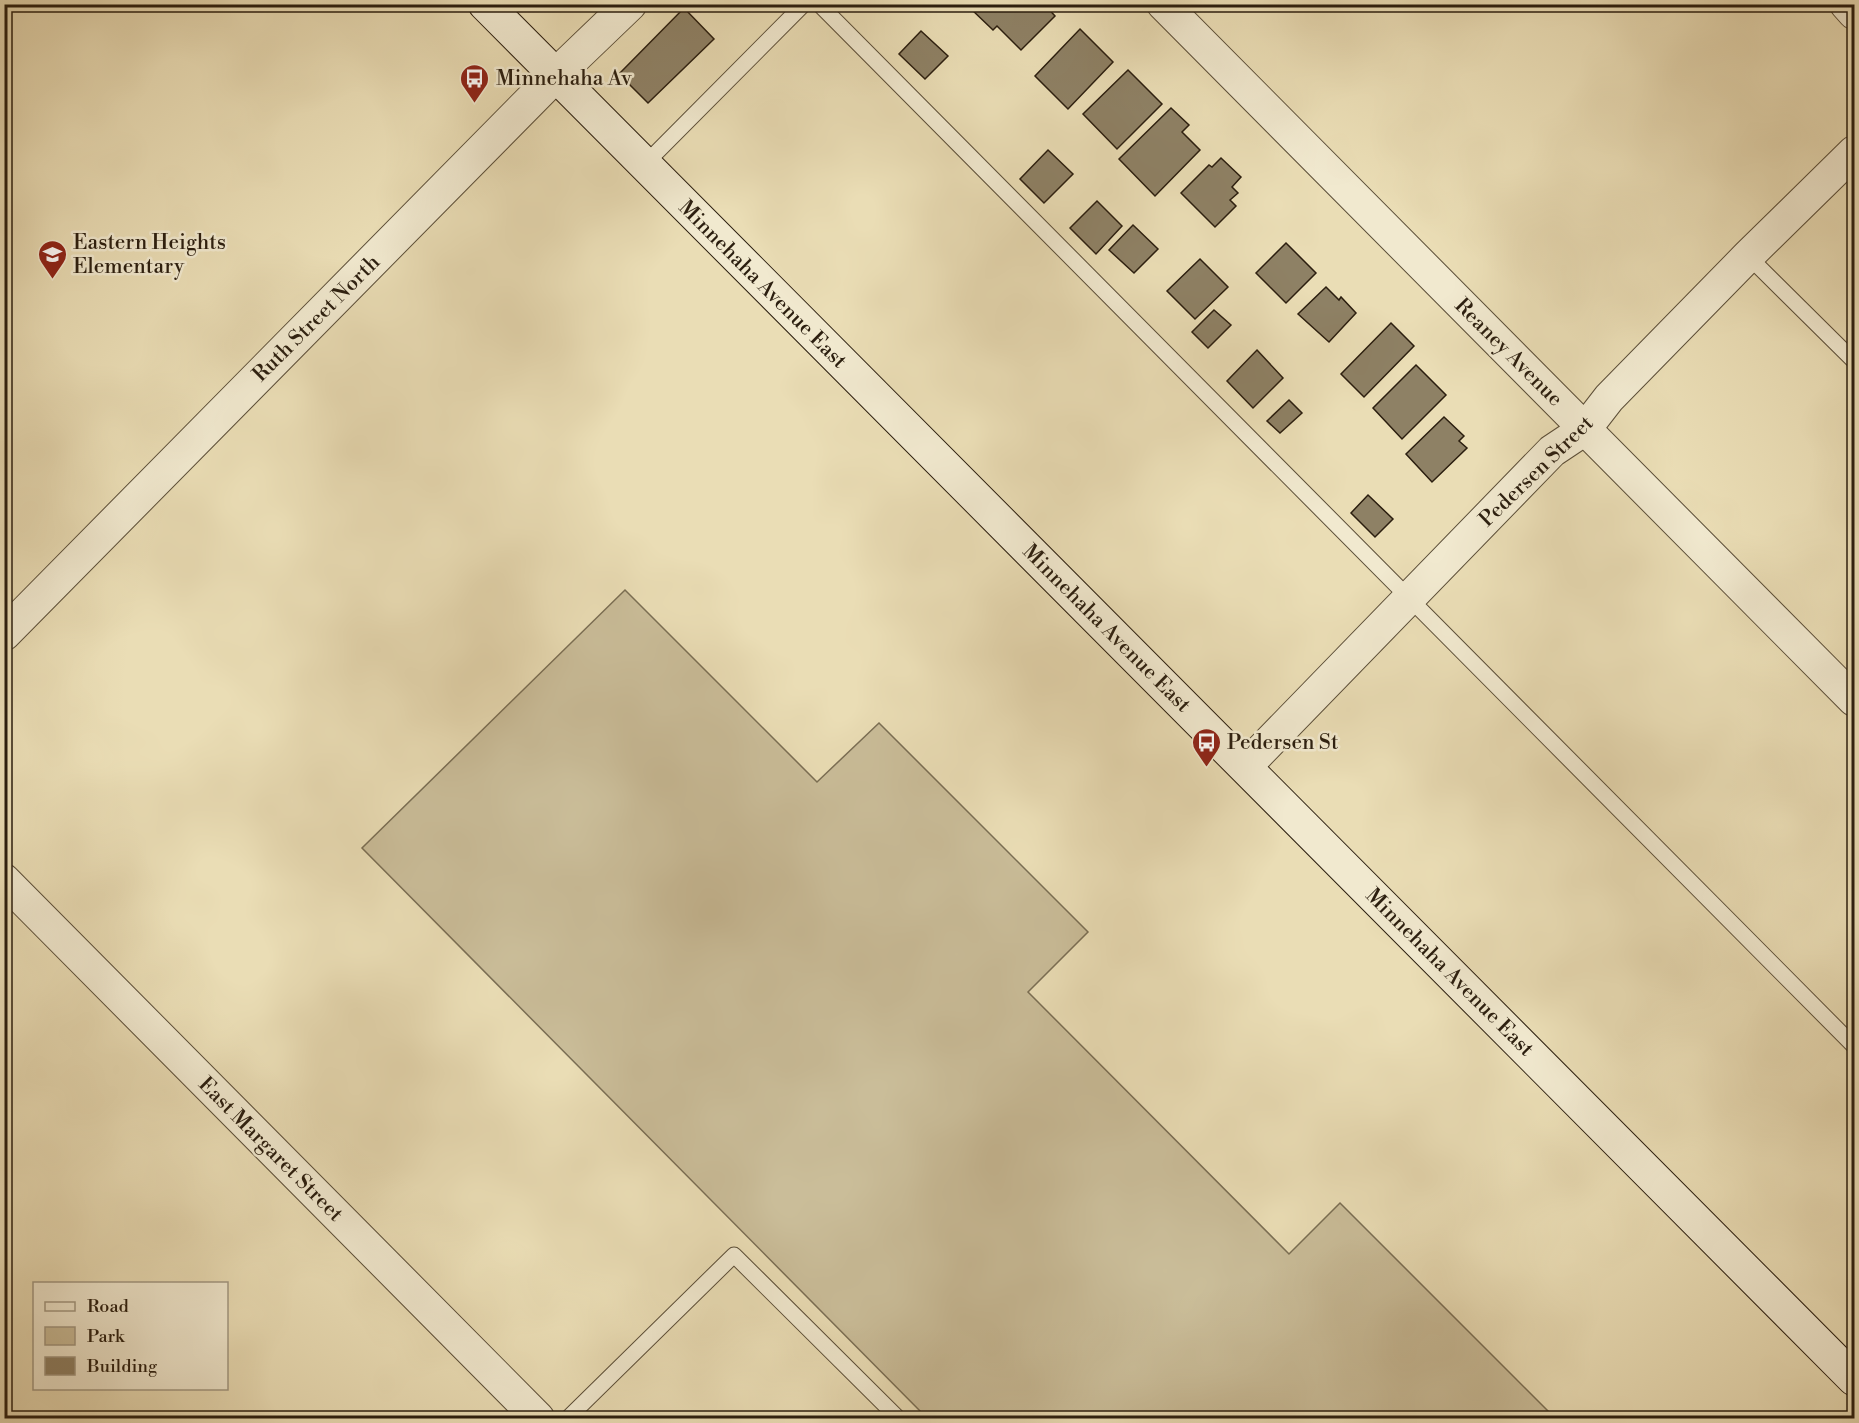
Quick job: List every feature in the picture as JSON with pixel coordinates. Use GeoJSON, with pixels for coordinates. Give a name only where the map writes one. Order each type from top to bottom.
{"type":"FeatureCollection","features":[{"type":"Feature","properties":{"kind":"main road","name":"Minnehaha Avenue East"},"geometry":{"type":"LineString","coordinates":[[485,4],[1246,766],[1854,1380]]}},
{"type":"Feature","properties":{"kind":"main road","name":"Ruth Street North"},"geometry":{"type":"LineString","coordinates":[[4,634],[555,76],[630,4]]}},
{"type":"Feature","properties":{"kind":"street","name":"Reaney Avenue"},"geometry":{"type":"LineString","coordinates":[[1163,4],[1854,700]]}},
{"type":"Feature","properties":{"kind":"street"},"geometry":{"type":"LineString","coordinates":[[1846,4],[1854,13]]}},
{"type":"Feature","properties":{"kind":"street","name":"Pedersen Street"},"geometry":{"type":"LineString","coordinates":[[1246,766],[1552,451],[1585,429],[1609,398],[1748,256],[1854,153]]}},
{"type":"Feature","properties":{"kind":"street","name":"East Margaret Street"},"geometry":{"type":"LineString","coordinates":[[4,880],[538,1419]]}},
{"type":"Feature","properties":{"kind":"lane"},"geometry":{"type":"LineString","coordinates":[[644,165],[804,4]]}},
{"type":"Feature","properties":{"kind":"lane"},"geometry":{"type":"LineString","coordinates":[[819,4],[1854,1046]]}},
{"type":"Feature","properties":{"kind":"lane"},"geometry":{"type":"LineString","coordinates":[[1748,256],[1854,361]]}},
{"type":"Feature","properties":{"kind":"lane"},"geometry":{"type":"LineString","coordinates":[[568,1419],[734,1255],[897,1419]]}},
{"type":"Feature","properties":{"kind":"green space"},"geometry":{"type":"Polygon","coordinates":[[[625,590],[817,782],[879,723],[1088,932],[1028,992],[1289,1254],[1340,1203],[1555,1418],[927,1418],[362,848],[625,590]]]}},
{"type":"Feature","properties":{"kind":"building"},"geometry":{"type":"Polygon","coordinates":[[[975,4],[1044,4],[1055,16],[1021,50],[997,26],[993,30],[971,9],[975,4]]]}},
{"type":"Feature","properties":{"kind":"building"},"geometry":{"type":"Polygon","coordinates":[[[684,8],[714,39],[648,103],[619,74],[684,8]]]}},
{"type":"Feature","properties":{"kind":"building"},"geometry":{"type":"Polygon","coordinates":[[[1080,29],[1113,62],[1068,109],[1035,76],[1080,29]]]}},
{"type":"Feature","properties":{"kind":"building"},"geometry":{"type":"Polygon","coordinates":[[[921,31],[948,56],[925,79],[899,54],[921,31]]]}},
{"type":"Feature","properties":{"kind":"building"},"geometry":{"type":"Polygon","coordinates":[[[1128,70],[1162,104],[1117,149],[1083,114],[1128,70]]]}},
{"type":"Feature","properties":{"kind":"building"},"geometry":{"type":"Polygon","coordinates":[[[1171,108],[1189,125],[1182,132],[1200,150],[1155,196],[1119,159],[1171,108]]]}},
{"type":"Feature","properties":{"kind":"building"},"geometry":{"type":"Polygon","coordinates":[[[1048,150],[1073,174],[1044,203],[1020,179],[1048,150]]]}},
{"type":"Feature","properties":{"kind":"building"},"geometry":{"type":"Polygon","coordinates":[[[1221,158],[1241,177],[1232,187],[1238,193],[1230,200],[1236,206],[1215,227],[1181,193],[1209,165],[1212,167],[1221,158]]]}},
{"type":"Feature","properties":{"kind":"building"},"geometry":{"type":"Polygon","coordinates":[[[1097,201],[1122,226],[1096,254],[1070,228],[1097,201]]]}},
{"type":"Feature","properties":{"kind":"building"},"geometry":{"type":"Polygon","coordinates":[[[1133,225],[1158,249],[1134,273],[1109,250],[1133,225]]]}},
{"type":"Feature","properties":{"kind":"building"},"geometry":{"type":"Polygon","coordinates":[[[1286,243],[1316,273],[1286,303],[1256,273],[1286,243]]]}},
{"type":"Feature","properties":{"kind":"building"},"geometry":{"type":"Polygon","coordinates":[[[1200,259],[1228,287],[1195,319],[1167,291],[1200,259]]]}},
{"type":"Feature","properties":{"kind":"building"},"geometry":{"type":"Polygon","coordinates":[[[1326,287],[1339,300],[1341,297],[1356,313],[1329,342],[1298,314],[1326,287]]]}},
{"type":"Feature","properties":{"kind":"building"},"geometry":{"type":"Polygon","coordinates":[[[1214,310],[1231,325],[1208,348],[1192,332],[1214,310]]]}},
{"type":"Feature","properties":{"kind":"building"},"geometry":{"type":"Polygon","coordinates":[[[1391,323],[1414,346],[1364,397],[1341,374],[1391,323]]]}},
{"type":"Feature","properties":{"kind":"building"},"geometry":{"type":"Polygon","coordinates":[[[1257,350],[1283,378],[1253,408],[1227,381],[1257,350]]]}},
{"type":"Feature","properties":{"kind":"building"},"geometry":{"type":"Polygon","coordinates":[[[1416,365],[1446,395],[1402,439],[1373,408],[1416,365]]]}},
{"type":"Feature","properties":{"kind":"building"},"geometry":{"type":"Polygon","coordinates":[[[1289,400],[1302,413],[1280,433],[1267,421],[1289,400]]]}},
{"type":"Feature","properties":{"kind":"building"},"geometry":{"type":"Polygon","coordinates":[[[1444,417],[1464,436],[1459,441],[1467,448],[1432,482],[1406,454],[1444,417]]]}},
{"type":"Feature","properties":{"kind":"building"},"geometry":{"type":"Polygon","coordinates":[[[1368,495],[1393,519],[1375,537],[1351,513],[1368,495]]]}},
{"type":"Feature","properties":{"kind":"place","name":"Minnehaha Av"},"geometry":{"type":"Point","coordinates":[475,104]}},
{"type":"Feature","properties":{"kind":"place","name":"Eastern Heights Elementary"},"geometry":{"type":"Point","coordinates":[52,280]}},
{"type":"Feature","properties":{"kind":"place","name":"Pedersen St"},"geometry":{"type":"Point","coordinates":[1206,768]}}]}
